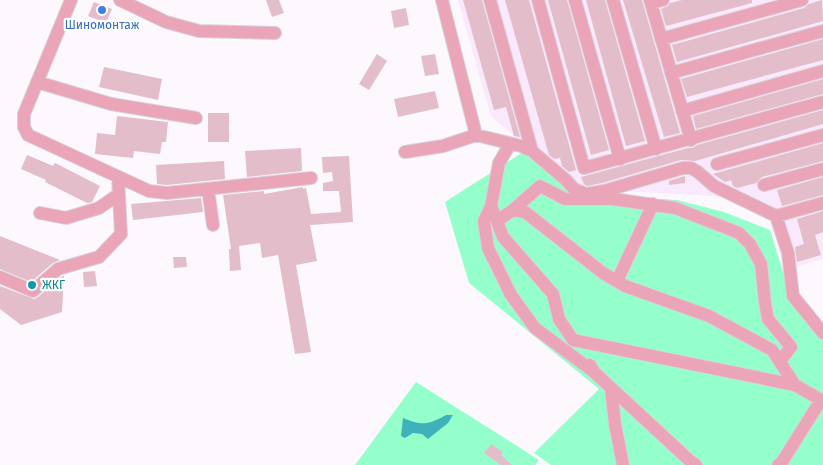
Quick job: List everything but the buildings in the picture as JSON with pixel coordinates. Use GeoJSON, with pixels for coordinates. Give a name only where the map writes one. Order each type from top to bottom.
{"type":"FeatureCollection","features":[{"type":"Feature","properties":{"kind":"street"},"geometry":{"type":"LineString","coordinates":[[71,0],[24,114],[24,127],[28,135],[149,192],[167,193],[311,178]]}},
{"type":"Feature","properties":{"kind":"street"},"geometry":{"type":"LineString","coordinates":[[120,0],[166,22],[199,31],[275,33]]}},
{"type":"Feature","properties":{"kind":"street"},"geometry":{"type":"LineString","coordinates":[[442,0],[476,135]]}},
{"type":"Feature","properties":{"kind":"street"},"geometry":{"type":"LineString","coordinates":[[490,0],[532,151]]}},
{"type":"Feature","properties":{"kind":"street"},"geometry":{"type":"LineString","coordinates":[[538,0],[584,168],[823,102]]}},
{"type":"Feature","properties":{"kind":"street"},"geometry":{"type":"LineString","coordinates":[[575,0],[620,159]]}},
{"type":"Feature","properties":{"kind":"street"},"geometry":{"type":"LineString","coordinates":[[613,0],[656,149]]}},
{"type":"Feature","properties":{"kind":"street"},"geometry":{"type":"LineString","coordinates":[[661,39],[802,0]]}},
{"type":"Feature","properties":{"kind":"street"},"geometry":{"type":"LineString","coordinates":[[654,1],[661,39],[690,140]]}},
{"type":"Feature","properties":{"kind":"street"},"geometry":{"type":"LineString","coordinates":[[671,73],[823,31]]}},
{"type":"Feature","properties":{"kind":"street"},"geometry":{"type":"LineString","coordinates":[[682,111],[823,71]]}},
{"type":"Feature","properties":{"kind":"street"},"geometry":{"type":"LineString","coordinates":[[37,82],[111,104],[196,118]]}},
{"type":"Feature","properties":{"kind":"street"},"geometry":{"type":"LineString","coordinates":[[405,152],[444,146],[476,135],[532,151],[574,189],[586,194],[604,191],[683,168],[691,168],[714,186],[776,216],[823,203]]}},
{"type":"Feature","properties":{"kind":"street"},"geometry":{"type":"LineString","coordinates":[[717,164],[823,135]]}},
{"type":"Feature","properties":{"kind":"street"},"geometry":{"type":"LineString","coordinates":[[510,144],[499,163],[491,206],[484,220],[488,248],[511,296],[535,328],[594,372],[690,462],[696,465]]}},
{"type":"Feature","properties":{"kind":"street"},"geometry":{"type":"LineString","coordinates":[[764,185],[823,170]]}},
{"type":"Feature","properties":{"kind":"street"},"geometry":{"type":"LineString","coordinates":[[0,277],[33,291],[58,269],[99,257],[121,234],[118,178]]}},
{"type":"Feature","properties":{"kind":"street"},"geometry":{"type":"LineString","coordinates":[[497,221],[513,210],[540,186],[565,199],[582,200],[595,198],[675,208],[739,234],[750,244],[761,264],[768,318],[791,347],[780,361]]}},
{"type":"Feature","properties":{"kind":"street"},"geometry":{"type":"LineString","coordinates":[[208,189],[213,225]]}},
{"type":"Feature","properties":{"kind":"street"},"geometry":{"type":"LineString","coordinates":[[40,213],[66,218],[99,208],[119,194]]}},
{"type":"Feature","properties":{"kind":"street"},"geometry":{"type":"LineString","coordinates":[[617,281],[653,204]]}},
{"type":"Feature","properties":{"kind":"street"},"geometry":{"type":"LineString","coordinates":[[491,206],[503,237],[553,294],[560,318],[594,372]]}},
{"type":"Feature","properties":{"kind":"street"},"geometry":{"type":"LineString","coordinates":[[513,210],[525,212],[595,267],[625,286],[709,316],[772,350],[795,385]]}},
{"type":"Feature","properties":{"kind":"street"},"geometry":{"type":"LineString","coordinates":[[776,216],[788,253],[793,296],[823,333]]}},
{"type":"Feature","properties":{"kind":"street"},"geometry":{"type":"LineString","coordinates":[[574,340],[795,385],[821,400],[782,462],[778,465]]}},
{"type":"Feature","properties":{"kind":"street"},"geometry":{"type":"LineString","coordinates":[[612,389],[615,424],[623,465]]}},
{"type":"Feature","properties":{"kind":"shaded area"},"geometry":{"type":"Polygon","coordinates":[[[458,0],[823,0],[823,259],[795,267],[780,218],[727,197],[577,188],[570,184],[491,116],[458,0]]]}},
{"type":"Feature","properties":{"kind":"green space"},"geometry":{"type":"Polygon","coordinates":[[[525,151],[565,187],[609,196],[677,200],[724,212],[770,230],[791,298],[823,338],[823,465],[551,465],[534,453],[599,389],[469,283],[445,202],[525,151]]]}},
{"type":"Feature","properties":{"kind":"green space"},"geometry":{"type":"Polygon","coordinates":[[[416,382],[539,460],[535,465],[355,465],[416,382]]]}},
{"type":"Feature","properties":{"kind":"water"},"geometry":{"type":"Polygon","coordinates":[[[446,415],[453,415],[448,423],[428,439],[422,434],[413,433],[405,438],[401,436],[403,418],[425,423],[446,415]]]}},
{"type":"Feature","properties":{"kind":"place","name":"Шиномонтаж"},"geometry":{"type":"Point","coordinates":[102,10]}},
{"type":"Feature","properties":{"kind":"place","name":"ЖКГ"},"geometry":{"type":"Point","coordinates":[32,285]}}]}
